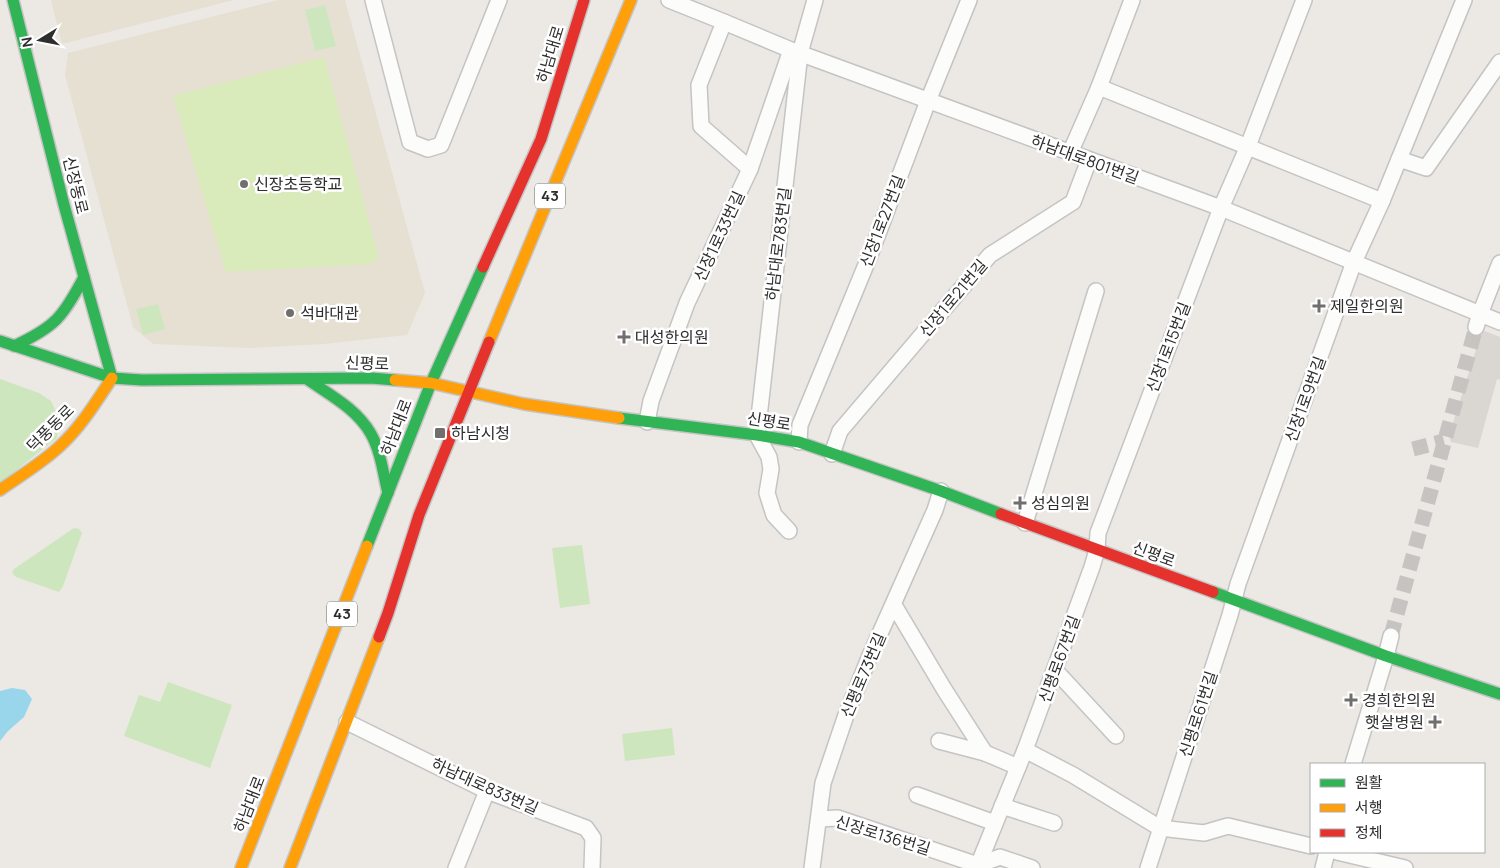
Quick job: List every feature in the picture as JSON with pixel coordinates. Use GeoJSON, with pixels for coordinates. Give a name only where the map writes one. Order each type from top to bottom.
{"type":"FeatureCollection","features":[{"type":"Feature","properties":{"kind":"main road","name":"신장동로"},"geometry":{"type":"LineString","coordinates":[[13,0],[112,378]]}},
{"type":"Feature","properties":{"kind":"main road","name":"하남대로"},"geometry":{"type":"LineString","coordinates":[[241,868],[431,383],[541,139],[584,0]]}},
{"type":"Feature","properties":{"kind":"main road","name":"43"},"geometry":{"type":"LineString","coordinates":[[290,868],[388,613],[412,534],[468,392],[631,0]]}},
{"type":"Feature","properties":{"kind":"main road"},"geometry":{"type":"LineString","coordinates":[[14,346],[33,337],[57,320],[84,277]]}},
{"type":"Feature","properties":{"kind":"main road","name":"신평로"},"geometry":{"type":"LineString","coordinates":[[0,341],[112,378],[142,380],[371,378],[431,383],[524,404],[800,442],[941,491],[1386,656],[1500,694]]}},
{"type":"Feature","properties":{"kind":"main road","name":"덕풍동로"},"geometry":{"type":"LineString","coordinates":[[0,490],[39,463],[61,444],[93,406],[112,378]]}},
{"type":"Feature","properties":{"kind":"main road"},"geometry":{"type":"LineString","coordinates":[[307,379],[360,418],[375,443],[388,494]]}},
{"type":"Feature","properties":{"kind":"street"},"geometry":{"type":"LineString","coordinates":[[373,0],[410,142],[428,149],[441,144],[499,0]]}},
{"type":"Feature","properties":{"kind":"street","name":"하남대로801번길"},"geometry":{"type":"LineString","coordinates":[[669,0],[795,52],[1221,208],[1354,262],[1478,321],[1500,322]]}},
{"type":"Feature","properties":{"kind":"street","name":"신장1로27번길"},"geometry":{"type":"LineString","coordinates":[[800,442],[800,425],[870,255],[928,101],[969,0]]}},
{"type":"Feature","properties":{"kind":"street"},"geometry":{"type":"LineString","coordinates":[[1070,153],[1099,87],[1132,0]]}},
{"type":"Feature","properties":{"kind":"street","name":"신장1로15번길"},"geometry":{"type":"LineString","coordinates":[[1097,550],[1098,533],[1221,208],[1248,146],[1304,0]]}},
{"type":"Feature","properties":{"kind":"street","name":"신장1로9번길"},"geometry":{"type":"LineString","coordinates":[[1233,599],[1354,262],[1382,201],[1464,0]]}},
{"type":"Feature","properties":{"kind":"street","name":"신장1로33번길"},"geometry":{"type":"LineString","coordinates":[[647,422],[651,401],[687,303],[750,169],[813,3]]}},
{"type":"Feature","properties":{"kind":"street"},"geometry":{"type":"LineString","coordinates":[[724,22],[700,85],[701,126],[750,169]]}},
{"type":"Feature","properties":{"kind":"street","name":"하남대로783번길"},"geometry":{"type":"LineString","coordinates":[[757,435],[795,52]]}},
{"type":"Feature","properties":{"kind":"street"},"geometry":{"type":"LineString","coordinates":[[1399,159],[1426,168],[1500,62]]}},
{"type":"Feature","properties":{"kind":"street"},"geometry":{"type":"LineString","coordinates":[[1099,87],[1382,201]]}},
{"type":"Feature","properties":{"kind":"street","name":"신장1로21번길"},"geometry":{"type":"LineString","coordinates":[[832,454],[840,431],[990,256],[1073,202],[1089,160]]}},
{"type":"Feature","properties":{"kind":"street"},"geometry":{"type":"LineString","coordinates":[[1478,321],[1500,263]]}},
{"type":"Feature","properties":{"kind":"street"},"geometry":{"type":"LineString","coordinates":[[1025,523],[1096,290]]}},
{"type":"Feature","properties":{"kind":"street"},"geometry":{"type":"LineString","coordinates":[[757,435],[769,457],[772,469],[767,493],[774,515],[789,531]]}},
{"type":"Feature","properties":{"kind":"street","name":"신평로73번길"},"geometry":{"type":"LineString","coordinates":[[812,868],[822,783],[869,658],[894,605],[941,491]]}},
{"type":"Feature","properties":{"kind":"street","name":"신평로67번길"},"geometry":{"type":"LineString","coordinates":[[978,866],[1026,750],[1097,550]]}},
{"type":"Feature","properties":{"kind":"street","name":"신평로61번길"},"geometry":{"type":"LineString","coordinates":[[1148,868],[1230,615],[1233,599]]}},
{"type":"Feature","properties":{"kind":"street"},"geometry":{"type":"LineString","coordinates":[[894,605],[985,754]]}},
{"type":"Feature","properties":{"kind":"street"},"geometry":{"type":"LineString","coordinates":[[1353,763],[1391,636]]}},
{"type":"Feature","properties":{"kind":"street"},"geometry":{"type":"LineString","coordinates":[[1055,670],[1116,736]]}},
{"type":"Feature","properties":{"kind":"street","name":"하남대로833번길"},"geometry":{"type":"LineString","coordinates":[[347,722],[487,791],[586,828],[593,838],[592,868]]}},
{"type":"Feature","properties":{"kind":"street"},"geometry":{"type":"LineString","coordinates":[[939,742],[985,754],[1018,767]]}},
{"type":"Feature","properties":{"kind":"street"},"geometry":{"type":"LineString","coordinates":[[1026,750],[1074,775],[1160,828],[1204,833],[1228,826],[1310,846]]}},
{"type":"Feature","properties":{"kind":"street"},"geometry":{"type":"LineString","coordinates":[[456,868],[487,791]]}},
{"type":"Feature","properties":{"kind":"street"},"geometry":{"type":"LineString","coordinates":[[917,795],[995,822]]}},
{"type":"Feature","properties":{"kind":"street"},"geometry":{"type":"LineString","coordinates":[[1002,806],[1054,823]]}},
{"type":"Feature","properties":{"kind":"street","name":"신장로136번길"},"geometry":{"type":"LineString","coordinates":[[819,819],[838,818],[978,866]]}},
{"type":"Feature","properties":{"kind":"street"},"geometry":{"type":"LineString","coordinates":[[1322,868],[1327,853]]}},
{"type":"Feature","properties":{"kind":"street"},"geometry":{"type":"LineString","coordinates":[[1342,853],[1405,868]]}},
{"type":"Feature","properties":{"kind":"street"},"geometry":{"type":"LineString","coordinates":[[978,866],[1000,857],[1032,868]]}},
{"type":"Feature","properties":{"kind":"shaded area"},"geometry":{"type":"Polygon","coordinates":[[[51,0],[234,0],[62,44],[51,0]]]}},
{"type":"Feature","properties":{"kind":"shaded area","name":"신장초등학교"},"geometry":{"type":"Polygon","coordinates":[[[278,0],[345,0],[425,293],[407,335],[323,344],[250,348],[153,344],[133,327],[65,75],[68,53],[278,0]]]}},
{"type":"Feature","properties":{"kind":"shaded area"},"geometry":{"type":"Polygon","coordinates":[[[1482,330],[1500,337],[1500,380],[1497,379],[1478,448],[1451,442],[1449,436],[1482,330]]]}},
{"type":"Feature","properties":{"kind":"green space"},"geometry":{"type":"Polygon","coordinates":[[[325,5],[336,46],[315,51],[305,10],[325,5]]]}},
{"type":"Feature","properties":{"kind":"green space"},"geometry":{"type":"Polygon","coordinates":[[[324,57],[379,258],[370,264],[226,272],[173,96],[324,57]]]}},
{"type":"Feature","properties":{"kind":"green space"},"geometry":{"type":"Polygon","coordinates":[[[158,304],[165,329],[143,335],[136,309],[158,304]]]}},
{"type":"Feature","properties":{"kind":"green space"},"geometry":{"type":"Polygon","coordinates":[[[0,379],[39,393],[51,401],[58,416],[57,438],[0,483],[0,379]]]}},
{"type":"Feature","properties":{"kind":"green space"},"geometry":{"type":"Polygon","coordinates":[[[74,528],[79,529],[82,533],[63,586],[59,592],[16,577],[12,573],[14,569],[74,528]]]}},
{"type":"Feature","properties":{"kind":"green space"},"geometry":{"type":"Polygon","coordinates":[[[582,545],[590,604],[560,608],[552,548],[582,545]]]}},
{"type":"Feature","properties":{"kind":"green space"},"geometry":{"type":"Polygon","coordinates":[[[168,682],[232,705],[210,768],[124,736],[139,695],[160,702],[168,682]]]}},
{"type":"Feature","properties":{"kind":"green space"},"geometry":{"type":"Polygon","coordinates":[[[672,728],[675,755],[625,761],[622,734],[672,728]]]}},
{"type":"Feature","properties":{"kind":"water"},"geometry":{"type":"Polygon","coordinates":[[[12,688],[25,690],[32,699],[24,717],[0,741],[0,691],[12,688]]]}},
{"type":"Feature","properties":{"kind":"tunnel"},"geometry":{"type":"LineString","coordinates":[[1391,636],[1476,327]]}},
{"type":"Feature","properties":{"kind":"tunnel"},"geometry":{"type":"LineString","coordinates":[[1413,449],[1444,441]]}},
{"type":"Feature","properties":{"kind":"traffic: fast"},"geometry":{"type":"LineString","coordinates":[[13,0],[64,205],[112,378]]}},
{"type":"Feature","properties":{"kind":"traffic: fast"},"geometry":{"type":"LineString","coordinates":[[367,546],[431,383],[483,267]]}},
{"type":"Feature","properties":{"kind":"traffic: fast"},"geometry":{"type":"LineString","coordinates":[[14,346],[49,326],[70,302],[84,277]]}},
{"type":"Feature","properties":{"kind":"traffic: fast"},"geometry":{"type":"LineString","coordinates":[[0,341],[112,378],[142,380],[371,378],[395,380]]}},
{"type":"Feature","properties":{"kind":"traffic: fast"},"geometry":{"type":"LineString","coordinates":[[307,379],[351,410],[365,425],[377,448],[388,493]]}},
{"type":"Feature","properties":{"kind":"traffic: fast"},"geometry":{"type":"LineString","coordinates":[[619,418],[799,442],[941,491],[1001,514]]}},
{"type":"Feature","properties":{"kind":"traffic: fast"},"geometry":{"type":"LineString","coordinates":[[1213,592],[1386,656],[1500,694]]}},
{"type":"Feature","properties":{"kind":"traffic: slow"},"geometry":{"type":"LineString","coordinates":[[489,342],[631,0]]}},
{"type":"Feature","properties":{"kind":"traffic: slow"},"geometry":{"type":"LineString","coordinates":[[0,490],[46,458],[68,439],[88,414],[112,378]]}},
{"type":"Feature","properties":{"kind":"traffic: slow"},"geometry":{"type":"LineString","coordinates":[[395,380],[431,383],[524,404],[619,418]]}},
{"type":"Feature","properties":{"kind":"traffic: slow"},"geometry":{"type":"LineString","coordinates":[[241,868],[367,546]]}},
{"type":"Feature","properties":{"kind":"traffic: slow"},"geometry":{"type":"LineString","coordinates":[[290,868],[379,637]]}},
{"type":"Feature","properties":{"kind":"traffic: jam"},"geometry":{"type":"LineString","coordinates":[[483,267],[541,139],[584,0]]}},
{"type":"Feature","properties":{"kind":"traffic: jam"},"geometry":{"type":"LineString","coordinates":[[379,637],[419,515],[489,342]]}},
{"type":"Feature","properties":{"kind":"traffic: jam"},"geometry":{"type":"LineString","coordinates":[[1001,514],[1213,592]]}},
{"type":"Feature","properties":{"kind":"place","name":"신장초등학교"},"geometry":{"type":"Point","coordinates":[244,184]}},
{"type":"Feature","properties":{"kind":"place","name":"제일한의원"},"geometry":{"type":"Point","coordinates":[1319,306]}},
{"type":"Feature","properties":{"kind":"place","name":"석바대관"},"geometry":{"type":"Point","coordinates":[290,313]}},
{"type":"Feature","properties":{"kind":"place","name":"대성한의원"},"geometry":{"type":"Point","coordinates":[624,337]}},
{"type":"Feature","properties":{"kind":"place","name":"하남시청"},"geometry":{"type":"Point","coordinates":[440,433]}},
{"type":"Feature","properties":{"kind":"place","name":"성심의원"},"geometry":{"type":"Point","coordinates":[1020,503]}},
{"type":"Feature","properties":{"kind":"place","name":"경희한의원"},"geometry":{"type":"Point","coordinates":[1351,700]}},
{"type":"Feature","properties":{"kind":"place","name":"햇살병원"},"geometry":{"type":"Point","coordinates":[1435,722]}}]}
